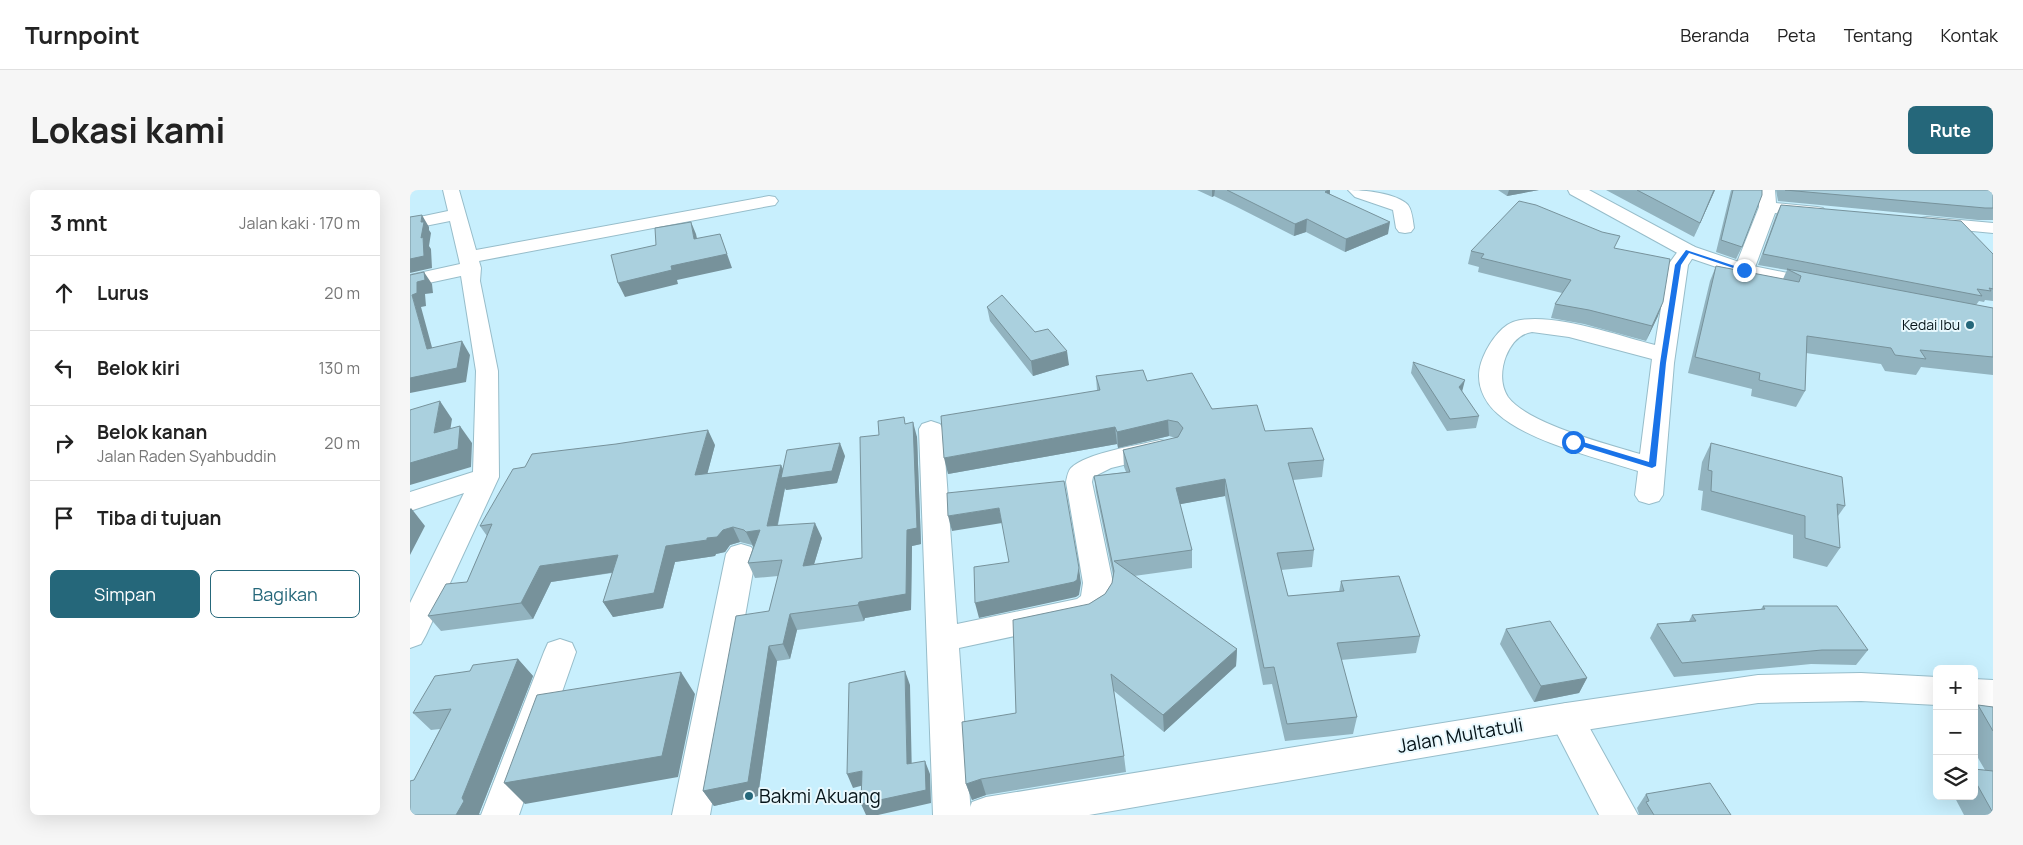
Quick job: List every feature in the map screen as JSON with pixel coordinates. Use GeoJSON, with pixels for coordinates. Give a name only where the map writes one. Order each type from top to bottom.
{"type":"FeatureCollection","features":[{"type":"Feature","properties":{"kind":"street"},"geometry":{"type":"LineString","coordinates":[[410,634],[486,477],[487,371],[470,281],[469,262],[451,190]]}},
{"type":"Feature","properties":{"kind":"street"},"geometry":{"type":"LineString","coordinates":[[1356,190],[1364,195],[1392,202],[1400,208],[1405,228]]}},
{"type":"Feature","properties":{"kind":"street"},"geometry":{"type":"LineString","coordinates":[[1576,190],[1688,251],[1744,270],[1840,288]]}},
{"type":"Feature","properties":{"kind":"street"},"geometry":{"type":"LineString","coordinates":[[1744,270],[1768,198],[1835,213]]}},
{"type":"Feature","properties":{"kind":"street"},"geometry":{"type":"LineString","coordinates":[[410,281],[469,262],[769,201]]}},
{"type":"Feature","properties":{"kind":"street"},"geometry":{"type":"LineString","coordinates":[[410,224],[456,214]]}},
{"type":"Feature","properties":{"kind":"street"},"geometry":{"type":"LineString","coordinates":[[1911,221],[1993,228]]}},
{"type":"Feature","properties":{"kind":"street"},"geometry":{"type":"LineString","coordinates":[[1649,495],[1665,355],[1678,265],[1688,251]]}},
{"type":"Feature","properties":{"kind":"street"},"geometry":{"type":"LineString","coordinates":[[1652,466],[1573,442],[1513,415],[1497,401],[1490,383],[1490,372],[1492,362],[1505,339],[1515,330],[1530,325],[1551,326],[1665,355]]}},
{"type":"Feature","properties":{"kind":"street"},"geometry":{"type":"LineString","coordinates":[[931,429],[944,639],[952,815]]}},
{"type":"Feature","properties":{"kind":"street"},"geometry":{"type":"LineString","coordinates":[[944,639],[1086,609],[1095,603],[1100,595],[1079,482],[1081,474],[1102,462],[1169,446]]}},
{"type":"Feature","properties":{"kind":"street"},"geometry":{"type":"LineString","coordinates":[[410,502],[486,477]]}},
{"type":"Feature","properties":{"kind":"street"},"geometry":{"type":"LineString","coordinates":[[691,815],[741,554]]}},
{"type":"Feature","properties":{"kind":"street"},"geometry":{"type":"LineString","coordinates":[[500,815],[560,652]]}},
{"type":"Feature","properties":{"kind":"street","name":"Jalan Multatuli"},"geometry":{"type":"LineString","coordinates":[[986,815],[1566,718],[1758,689],[1861,687],[1933,691]]}},
{"type":"Feature","properties":{"kind":"street"},"geometry":{"type":"LineString","coordinates":[[1978,693],[1993,694]]}},
{"type":"Feature","properties":{"kind":"street"},"geometry":{"type":"LineString","coordinates":[[1566,718],[1619,815]]}},
{"type":"Feature","properties":{"kind":"building"},"geometry":{"type":"Polygon","coordinates":[[[1227,190],[1328,190],[1325,192],[1390,222],[1346,239],[1307,219],[1295,224],[1227,190]]]}},
{"type":"Feature","properties":{"kind":"building"},"geometry":{"type":"Polygon","coordinates":[[[1637,190],[1714,190],[1700,223],[1637,190]]]}},
{"type":"Feature","properties":{"kind":"building"},"geometry":{"type":"Polygon","coordinates":[[[1733,190],[1762,190],[1762,195],[1742,247],[1721,240],[1733,190]]]}},
{"type":"Feature","properties":{"kind":"building"},"geometry":{"type":"Polygon","coordinates":[[[1785,190],[1993,190],[1993,208],[1985,208],[1785,190]]]}},
{"type":"Feature","properties":{"kind":"building"},"geometry":{"type":"Polygon","coordinates":[[[1519,201],[1536,205],[1602,232],[1620,236],[1614,248],[1670,259],[1663,302],[1652,326],[1589,310],[1555,304],[1571,280],[1481,258],[1484,254],[1471,251],[1519,201]]]}},
{"type":"Feature","properties":{"kind":"building"},"geometry":{"type":"Polygon","coordinates":[[[1781,205],[1961,221],[1993,254],[1993,289],[1989,288],[1991,291],[1977,289],[1982,296],[1763,254],[1781,205]]]}},
{"type":"Feature","properties":{"kind":"building"},"geometry":{"type":"Polygon","coordinates":[[[422,215],[421,222],[424,222],[421,238],[423,237],[424,256],[410,259],[410,217],[422,215]]]}},
{"type":"Feature","properties":{"kind":"building"},"geometry":{"type":"Polygon","coordinates":[[[691,222],[694,239],[720,234],[727,254],[671,266],[672,270],[618,283],[611,255],[656,245],[655,228],[691,222]]]}},
{"type":"Feature","properties":{"kind":"building"},"geometry":{"type":"Polygon","coordinates":[[[1716,266],[1799,282],[1801,276],[1787,269],[1993,308],[1993,357],[1920,350],[1926,359],[1895,355],[1891,348],[1807,336],[1805,391],[1759,380],[1760,373],[1695,357],[1716,266]]]}},
{"type":"Feature","properties":{"kind":"building"},"geometry":{"type":"Polygon","coordinates":[[[424,272],[425,280],[417,282],[417,293],[412,295],[427,349],[462,341],[457,368],[410,378],[410,275],[424,272]]]}},
{"type":"Feature","properties":{"kind":"building"},"geometry":{"type":"Polygon","coordinates":[[[1002,295],[1035,332],[1048,329],[1067,351],[1031,361],[987,307],[1002,295]]]}},
{"type":"Feature","properties":{"kind":"building"},"geometry":{"type":"Polygon","coordinates":[[[1413,362],[1465,380],[1459,387],[1479,416],[1450,419],[1413,362]]]}},
{"type":"Feature","properties":{"kind":"building"},"geometry":{"type":"Polygon","coordinates":[[[1143,370],[1147,381],[1192,373],[1212,409],[1257,405],[1265,431],[1312,428],[1324,460],[1288,463],[1314,550],[1277,553],[1288,596],[1344,591],[1341,581],[1399,576],[1420,636],[1337,643],[1357,717],[1287,724],[1274,667],[1264,668],[1225,479],[1176,488],[1192,550],[1114,561],[1237,649],[1163,715],[1111,674],[1124,756],[981,779],[966,784],[962,722],[1016,713],[1013,620],[1089,604],[1105,594],[1112,583],[1114,571],[1094,476],[1130,472],[1123,450],[1178,437],[1183,428],[1178,422],[1168,420],[1117,432],[1115,427],[944,458],[941,416],[1100,390],[1096,376],[1143,370]]]}},
{"type":"Feature","properties":{"kind":"building"},"geometry":{"type":"Polygon","coordinates":[[[440,401],[434,433],[460,426],[458,449],[410,463],[410,410],[440,401]]]}},
{"type":"Feature","properties":{"kind":"building"},"geometry":{"type":"Polygon","coordinates":[[[904,417],[905,424],[913,422],[917,528],[907,530],[906,594],[859,602],[858,605],[790,614],[783,644],[769,646],[748,782],[703,791],[736,616],[769,611],[782,560],[748,563],[760,530],[746,532],[733,527],[723,530],[717,537],[707,538],[707,540],[666,546],[654,593],[603,602],[618,555],[540,566],[521,603],[428,616],[446,584],[467,582],[492,524],[480,526],[513,469],[525,467],[532,454],[708,430],[695,475],[781,465],[767,526],[815,523],[803,566],[862,558],[860,437],[879,435],[878,421],[904,417]]]}},
{"type":"Feature","properties":{"kind":"building"},"geometry":{"type":"Polygon","coordinates":[[[840,443],[832,471],[781,478],[787,450],[840,443]]]}},
{"type":"Feature","properties":{"kind":"building"},"geometry":{"type":"Polygon","coordinates":[[[1711,443],[1842,477],[1845,506],[1837,504],[1840,548],[1805,538],[1805,516],[1711,491],[1712,471],[1708,470],[1711,443]]]}},
{"type":"Feature","properties":{"kind":"building"},"geometry":{"type":"Polygon","coordinates":[[[1064,481],[1079,568],[1077,580],[975,603],[974,567],[1009,562],[999,508],[948,516],[947,493],[1064,481]]]}},
{"type":"Feature","properties":{"kind":"building"},"geometry":{"type":"Polygon","coordinates":[[[1763,606],[1837,606],[1868,650],[1822,650],[1682,663],[1657,624],[1696,621],[1692,615],[1765,609],[1763,606]]]}},
{"type":"Feature","properties":{"kind":"building"},"geometry":{"type":"Polygon","coordinates":[[[1550,621],[1587,678],[1541,686],[1506,629],[1550,621]]]}},
{"type":"Feature","properties":{"kind":"building"},"geometry":{"type":"Polygon","coordinates":[[[518,659],[462,798],[464,801],[456,815],[410,815],[410,781],[414,780],[451,709],[413,713],[435,676],[470,671],[473,665],[518,659]]]}},
{"type":"Feature","properties":{"kind":"building"},"geometry":{"type":"Polygon","coordinates":[[[905,671],[907,764],[925,761],[926,790],[861,804],[862,771],[847,774],[849,683],[905,671]]]}},
{"type":"Feature","properties":{"kind":"building"},"geometry":{"type":"Polygon","coordinates":[[[681,672],[662,756],[504,783],[537,695],[681,672]]]}},
{"type":"Feature","properties":{"kind":"building"},"geometry":{"type":"Polygon","coordinates":[[[1978,705],[1993,707],[1993,731],[1978,705]]]}},
{"type":"Feature","properties":{"kind":"building"},"geometry":{"type":"Polygon","coordinates":[[[1978,769],[1993,771],[1993,813],[1978,786],[1978,769]]]}},
{"type":"Feature","properties":{"kind":"building"},"geometry":{"type":"Polygon","coordinates":[[[1710,783],[1731,815],[1654,815],[1646,802],[1649,801],[1646,794],[1710,783]]]}},
{"type":"Feature","properties":{"kind":"place","name":"Kedai Ibu"},"geometry":{"type":"Point","coordinates":[1970,325]}},
{"type":"Feature","properties":{"kind":"place","name":"Bakmi Akuang"},"geometry":{"type":"Point","coordinates":[749,796]}},
{"type":"Feature","properties":{"kind":"route"},"geometry":{"type":"LineString","coordinates":[[1573,442],[1652,466],[1663,363],[1678,265],[1688,251],[1744,270]]}}]}
